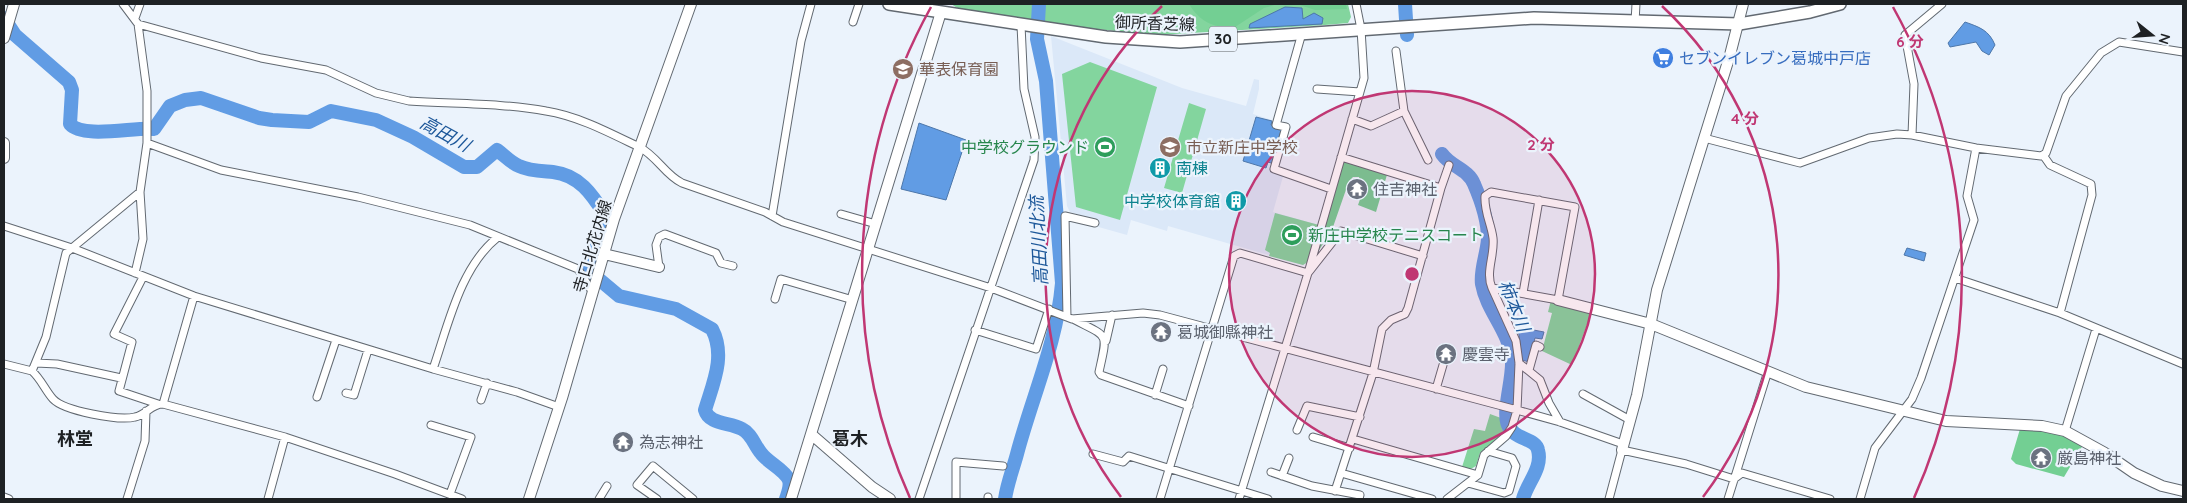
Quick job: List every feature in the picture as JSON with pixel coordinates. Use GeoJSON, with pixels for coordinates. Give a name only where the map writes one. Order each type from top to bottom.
{"type":"FeatureCollection","features":[{"type":"Feature","properties":{"kind":"main road","name":"御所香芝線"},"geometry":{"type":"LineString","coordinates":[[889,4],[942,8],[1032,26],[1106,38],[1154,42],[1205,41],[1534,18],[1739,24],[1810,12],[1840,4]]}},
{"type":"Feature","properties":{"kind":"street"},"geometry":{"type":"LineString","coordinates":[[6,29],[14,4]]}},
{"type":"Feature","properties":{"kind":"street"},"geometry":{"type":"LineString","coordinates":[[124,4],[137,21],[261,58],[326,70],[390,98],[409,101],[546,110],[580,121],[641,148],[658,160],[677,181],[772,216],[783,222],[991,288],[1049,309],[1103,335],[1106,341]]}},
{"type":"Feature","properties":{"kind":"street"},"geometry":{"type":"LineString","coordinates":[[135,273],[143,240],[140,192],[148,122],[145,72],[137,21],[140,4]]}},
{"type":"Feature","properties":{"kind":"street","name":"寺口北花内線"},"geometry":{"type":"LineString","coordinates":[[529,499],[559,407],[614,219],[691,4]]}},
{"type":"Feature","properties":{"kind":"street"},"geometry":{"type":"LineString","coordinates":[[772,216],[801,42],[812,4]]}},
{"type":"Feature","properties":{"kind":"street"},"geometry":{"type":"LineString","coordinates":[[853,22],[859,4]]}},
{"type":"Feature","properties":{"kind":"street"},"geometry":{"type":"LineString","coordinates":[[1238,499],[1285,350],[1360,92],[1364,68],[1361,29],[1356,4]]}},
{"type":"Feature","properties":{"kind":"street"},"geometry":{"type":"LineString","coordinates":[[1635,22],[1636,4]]}},
{"type":"Feature","properties":{"kind":"street"},"geometry":{"type":"LineString","coordinates":[[1609,499],[1643,368],[1662,273],[1739,24],[1743,4]]}},
{"type":"Feature","properties":{"kind":"street"},"geometry":{"type":"LineString","coordinates":[[1912,135],[1914,84],[1905,35],[1942,4]]}},
{"type":"Feature","properties":{"kind":"street"},"geometry":{"type":"LineString","coordinates":[[791,499],[942,8]]}},
{"type":"Feature","properties":{"kind":"street"},"geometry":{"type":"LineString","coordinates":[[919,499],[975,330],[1032,169],[1036,149],[1024,89],[1032,26]]}},
{"type":"Feature","properties":{"kind":"street"},"geometry":{"type":"LineString","coordinates":[[1302,33],[1276,125],[1286,128],[1274,168],[1331,189]]}},
{"type":"Feature","properties":{"kind":"street"},"geometry":{"type":"LineString","coordinates":[[1704,138],[1800,163],[1869,138],[1912,135],[1976,148],[2036,156],[2043,155],[2046,153],[2066,96],[2101,53],[2119,42],[2183,52]]}},
{"type":"Feature","properties":{"kind":"street"},"geometry":{"type":"LineString","coordinates":[[1396,51],[1404,111],[1428,160]]}},
{"type":"Feature","properties":{"kind":"street"},"geometry":{"type":"LineString","coordinates":[[1317,89],[1360,92]]}},
{"type":"Feature","properties":{"kind":"street"},"geometry":{"type":"LineString","coordinates":[[1352,119],[1372,126],[1404,111]]}},
{"type":"Feature","properties":{"kind":"street"},"geometry":{"type":"LineString","coordinates":[[4,143],[4,158]]}},
{"type":"Feature","properties":{"kind":"street"},"geometry":{"type":"LineString","coordinates":[[147,143],[221,170],[374,200],[470,225],[578,269],[594,289]]}},
{"type":"Feature","properties":{"kind":"street"},"geometry":{"type":"LineString","coordinates":[[1860,499],[1875,448],[1912,399],[1955,278],[1974,220],[1967,196],[1976,148]]}},
{"type":"Feature","properties":{"kind":"street"},"geometry":{"type":"LineString","coordinates":[[2043,155],[2050,165],[2091,184],[2092,195],[2060,313]]}},
{"type":"Feature","properties":{"kind":"street"},"geometry":{"type":"LineString","coordinates":[[1341,157],[1441,188]]}},
{"type":"Feature","properties":{"kind":"street"},"geometry":{"type":"LineString","coordinates":[[1335,491],[1373,373],[1382,330],[1391,320],[1405,314],[1408,308],[1449,165]]}},
{"type":"Feature","properties":{"kind":"street"},"geometry":{"type":"LineString","coordinates":[[32,371],[50,324],[66,253],[140,192]]}},
{"type":"Feature","properties":{"kind":"street"},"geometry":{"type":"LineString","coordinates":[[1447,499],[1478,475],[1484,454],[1506,436],[1512,427],[1519,363],[1512,329],[1501,310],[1488,280],[1493,238],[1484,210],[1485,196],[1491,192],[1576,207],[1558,300]]}},
{"type":"Feature","properties":{"kind":"street"},"geometry":{"type":"LineString","coordinates":[[1523,293],[1538,200]]}},
{"type":"Feature","properties":{"kind":"street"},"geometry":{"type":"LineString","coordinates":[[841,214],[876,224]]}},
{"type":"Feature","properties":{"kind":"street"},"geometry":{"type":"LineString","coordinates":[[1068,317],[1065,216],[1095,223]]}},
{"type":"Feature","properties":{"kind":"street"},"geometry":{"type":"LineString","coordinates":[[4,226],[72,248],[194,296],[368,350],[487,383],[559,407]]}},
{"type":"Feature","properties":{"kind":"street"},"geometry":{"type":"LineString","coordinates":[[1308,273],[1341,231],[1423,256]]}},
{"type":"Feature","properties":{"kind":"street"},"geometry":{"type":"LineString","coordinates":[[604,254],[659,267],[656,245],[659,236],[665,234],[716,253],[721,262],[733,266]]}},
{"type":"Feature","properties":{"kind":"street"},"geometry":{"type":"LineString","coordinates":[[433,369],[462,288],[483,249],[498,237]]}},
{"type":"Feature","properties":{"kind":"street"},"geometry":{"type":"LineString","coordinates":[[1160,499],[1234,256],[1240,253],[1308,273]]}},
{"type":"Feature","properties":{"kind":"street"},"geometry":{"type":"LineString","coordinates":[[143,277],[114,334],[132,342],[119,391],[160,404],[285,436],[462,499]]}},
{"type":"Feature","properties":{"kind":"street"},"geometry":{"type":"LineString","coordinates":[[1955,278],[2060,313],[2183,364]]}},
{"type":"Feature","properties":{"kind":"street"},"geometry":{"type":"LineString","coordinates":[[775,299],[781,279],[853,300]]}},
{"type":"Feature","properties":{"kind":"street"},"geometry":{"type":"LineString","coordinates":[[1492,288],[1558,300],[1651,324],[1806,387],[1946,422],[2042,426],[2065,432],[2105,453],[2134,473],[2162,486],[2183,492]]}},
{"type":"Feature","properties":{"kind":"street"},"geometry":{"type":"LineString","coordinates":[[4,364],[32,371],[53,399],[69,409],[127,418],[138,416],[160,404],[194,296]]}},
{"type":"Feature","properties":{"kind":"street"},"geometry":{"type":"LineString","coordinates":[[975,330],[1036,349],[1049,309]]}},
{"type":"Feature","properties":{"kind":"street"},"geometry":{"type":"LineString","coordinates":[[1112,315],[1099,372],[1101,375],[1189,406]]}},
{"type":"Feature","properties":{"kind":"street"},"geometry":{"type":"LineString","coordinates":[[1068,317],[1160,315],[1285,350],[1560,422],[1622,447],[1734,479]]}},
{"type":"Feature","properties":{"kind":"street"},"geometry":{"type":"LineString","coordinates":[[2065,432],[2096,329]]}},
{"type":"Feature","properties":{"kind":"street"},"geometry":{"type":"LineString","coordinates":[[317,397],[336,340]]}},
{"type":"Feature","properties":{"kind":"street"},"geometry":{"type":"LineString","coordinates":[[1529,370],[1536,346],[1540,347]]}},
{"type":"Feature","properties":{"kind":"street"},"geometry":{"type":"LineString","coordinates":[[346,393],[354,396],[368,350]]}},
{"type":"Feature","properties":{"kind":"street"},"geometry":{"type":"LineString","coordinates":[[36,363],[57,364],[121,378]]}},
{"type":"Feature","properties":{"kind":"street"},"geometry":{"type":"LineString","coordinates":[[1519,363],[1540,380],[1549,403],[1560,422]]}},
{"type":"Feature","properties":{"kind":"street"},"geometry":{"type":"LineString","coordinates":[[1436,389],[1443,365]]}},
{"type":"Feature","properties":{"kind":"street"},"geometry":{"type":"LineString","coordinates":[[1155,395],[1163,369]]}},
{"type":"Feature","properties":{"kind":"street"},"geometry":{"type":"LineString","coordinates":[[1728,499],[1768,371]]}},
{"type":"Feature","properties":{"kind":"street"},"geometry":{"type":"LineString","coordinates":[[481,400],[487,383]]}},
{"type":"Feature","properties":{"kind":"street"},"geometry":{"type":"LineString","coordinates":[[1583,394],[1630,420]]}},
{"type":"Feature","properties":{"kind":"street"},"geometry":{"type":"LineString","coordinates":[[1297,430],[1308,406],[1360,417]]}},
{"type":"Feature","properties":{"kind":"street"},"geometry":{"type":"LineString","coordinates":[[127,499],[145,441],[146,411]]}},
{"type":"Feature","properties":{"kind":"street"},"geometry":{"type":"LineString","coordinates":[[430,424],[471,437],[450,494]]}},
{"type":"Feature","properties":{"kind":"street"},"geometry":{"type":"LineString","coordinates":[[811,434],[872,488],[890,499]]}},
{"type":"Feature","properties":{"kind":"street"},"geometry":{"type":"LineString","coordinates":[[268,499],[285,436]]}},
{"type":"Feature","properties":{"kind":"street"},"geometry":{"type":"LineString","coordinates":[[1313,437],[1350,448]]}},
{"type":"Feature","properties":{"kind":"street"},"geometry":{"type":"LineString","coordinates":[[1353,439],[1478,475]]}},
{"type":"Feature","properties":{"kind":"street"},"geometry":{"type":"LineString","coordinates":[[1468,483],[1504,493],[1509,492],[1516,466],[1512,458],[1488,451]]}},
{"type":"Feature","properties":{"kind":"street"},"geometry":{"type":"LineString","coordinates":[[1093,454],[1123,462],[1129,456],[1268,499]]}},
{"type":"Feature","properties":{"kind":"street"},"geometry":{"type":"LineString","coordinates":[[1282,476],[1289,458]]}},
{"type":"Feature","properties":{"kind":"street"},"geometry":{"type":"LineString","coordinates":[[956,499],[956,462],[1003,466]]}},
{"type":"Feature","properties":{"kind":"street"},"geometry":{"type":"LineString","coordinates":[[655,499],[637,485],[653,466],[693,499]]}},
{"type":"Feature","properties":{"kind":"street"},"geometry":{"type":"LineString","coordinates":[[1271,472],[1312,486],[1360,495],[1359,499]]}},
{"type":"Feature","properties":{"kind":"street"},"geometry":{"type":"LineString","coordinates":[[1341,473],[1432,499]]}},
{"type":"Feature","properties":{"kind":"street"},"geometry":{"type":"LineString","coordinates":[[1734,479],[1742,473],[1830,499]]}},
{"type":"Feature","properties":{"kind":"street"},"geometry":{"type":"LineString","coordinates":[[599,499],[607,486]]}},
{"type":"Feature","properties":{"kind":"street"},"geometry":{"type":"LineString","coordinates":[[4,497],[9,499]]}},
{"type":"Feature","properties":{"kind":"shaded area","name":"市立新庄中学校"},"geometry":{"type":"Polygon","coordinates":[[[1051,36],[1182,88],[1246,106],[1254,79],[1259,80],[1259,89],[1253,114],[1275,121],[1274,164],[1284,173],[1273,212],[1319,225],[1303,265],[1168,226],[1167,231],[1131,220],[1127,235],[1095,226],[1097,220],[1070,212],[1067,206],[1051,36]]]}},
{"type":"Feature","properties":{"kind":"green space"},"geometry":{"type":"Polygon","coordinates":[[[951,4],[1348,4],[1351,17],[1348,23],[1157,35],[1096,29],[959,9],[951,4]]]}},
{"type":"Feature","properties":{"kind":"green space"},"geometry":{"type":"Polygon","coordinates":[[[1189,4],[1278,4],[1264,8],[1232,29],[1207,22],[1189,4]]]}},
{"type":"Feature","properties":{"kind":"green space"},"geometry":{"type":"Polygon","coordinates":[[[1297,4],[1346,4],[1347,9],[1315,10],[1297,4]]]}},
{"type":"Feature","properties":{"kind":"green space","name":"中学校グラウンド"},"geometry":{"type":"Polygon","coordinates":[[[1090,62],[1157,87],[1120,220],[1076,207],[1062,74],[1090,62]]]}},
{"type":"Feature","properties":{"kind":"green space"},"geometry":{"type":"Polygon","coordinates":[[[1189,103],[1206,109],[1182,193],[1164,188],[1189,103]]]}},
{"type":"Feature","properties":{"kind":"green space"},"geometry":{"type":"Polygon","coordinates":[[[1344,154],[1389,168],[1376,212],[1358,205],[1363,191],[1359,177],[1353,177],[1349,181],[1333,227],[1318,252],[1316,251],[1344,154]]]}},
{"type":"Feature","properties":{"kind":"green space","name":"新庄中学校テニスコート"},"geometry":{"type":"Polygon","coordinates":[[[1275,213],[1319,225],[1308,262],[1303,265],[1269,256],[1270,253],[1265,250],[1275,213]]]}},
{"type":"Feature","properties":{"kind":"green space"},"geometry":{"type":"Polygon","coordinates":[[[1551,300],[1592,311],[1572,365],[1542,351],[1552,313],[1548,312],[1551,300]]]}},
{"type":"Feature","properties":{"kind":"green space"},"geometry":{"type":"Polygon","coordinates":[[[1490,414],[1501,418],[1504,433],[1480,453],[1476,466],[1469,470],[1462,467],[1474,429],[1485,431],[1490,414]]]}},
{"type":"Feature","properties":{"kind":"green space"},"geometry":{"type":"Polygon","coordinates":[[[2020,429],[2053,432],[2083,445],[2064,477],[2016,464],[2011,459],[2020,429]]]}},
{"type":"Feature","properties":{"kind":"water"},"geometry":{"type":"Polygon","coordinates":[[[1285,7],[1302,8],[1303,19],[1314,13],[1323,18],[1322,24],[1249,28],[1250,24],[1285,7]]]}},
{"type":"Feature","properties":{"kind":"water"},"geometry":{"type":"Polygon","coordinates":[[[1965,22],[1987,32],[1993,40],[1995,45],[1989,55],[1982,51],[1976,42],[1950,47],[1948,43],[1965,22]]]}},
{"type":"Feature","properties":{"kind":"water"},"geometry":{"type":"Polygon","coordinates":[[[1256,117],[1272,121],[1271,125],[1284,129],[1274,164],[1268,162],[1266,168],[1243,161],[1256,117]]]}},
{"type":"Feature","properties":{"kind":"water"},"geometry":{"type":"Polygon","coordinates":[[[919,123],[966,140],[946,200],[901,189],[919,123]]]}},
{"type":"Feature","properties":{"kind":"water"},"geometry":{"type":"Polygon","coordinates":[[[1907,248],[1926,253],[1924,261],[1904,255],[1907,248]]]}},
{"type":"Feature","properties":{"kind":"water"},"geometry":{"type":"Polygon","coordinates":[[[1518,327],[1544,332],[1542,339],[1535,338],[1529,362],[1522,360],[1518,327]]]}},
{"type":"Feature","properties":{"kind":"waterway","name":"高田川北流"},"geometry":{"type":"LineString","coordinates":[[1005,499],[1023,433],[1050,348],[1062,283],[1046,81],[1037,39],[1039,4]]}},
{"type":"Feature","properties":{"kind":"waterway","name":"柿本川"},"geometry":{"type":"LineString","coordinates":[[1405,4],[1407,35]]}},
{"type":"Feature","properties":{"kind":"waterway","name":"高田川"},"geometry":{"type":"LineString","coordinates":[[4,18],[15,35],[69,82],[72,90],[70,124],[86,131],[154,129],[170,106],[185,100],[201,98],[259,118],[272,120],[309,122],[331,111],[376,120],[413,137],[464,167],[477,167],[497,150],[513,163],[523,168],[562,174],[577,181],[590,193],[605,215],[588,270],[619,296],[676,309],[712,329],[716,339],[718,359],[717,370],[705,410],[707,415],[715,421],[737,427],[748,434],[764,457],[787,476],[790,482],[786,499]]}},
{"type":"Feature","properties":{"kind":"waterway","name":"柿本川"},"geometry":{"type":"LineString","coordinates":[[1442,154],[1471,179],[1485,218],[1488,239],[1482,284],[1489,304],[1507,340],[1512,361],[1506,419],[1515,434],[1536,446],[1539,457],[1537,469],[1523,499]]}},
{"type":"Feature","properties":{"kind":"place","name":"セブンイレブン葛城中戸店"},"geometry":{"type":"Point","coordinates":[1663,58]}},
{"type":"Feature","properties":{"kind":"place","name":"華表保育園"},"geometry":{"type":"Point","coordinates":[903,69]}},
{"type":"Feature","properties":{"kind":"place","name":"中学校グラウンド"},"geometry":{"type":"Point","coordinates":[1105,147]}},
{"type":"Feature","properties":{"kind":"place","name":"市立新庄中学校"},"geometry":{"type":"Point","coordinates":[1170,147]}},
{"type":"Feature","properties":{"kind":"place","name":"南棟"},"geometry":{"type":"Point","coordinates":[1160,168]}},
{"type":"Feature","properties":{"kind":"place","name":"住吉神社"},"geometry":{"type":"Point","coordinates":[1357,189]}},
{"type":"Feature","properties":{"kind":"place","name":"中学校体育館"},"geometry":{"type":"Point","coordinates":[1236,201]}},
{"type":"Feature","properties":{"kind":"place","name":"新庄中学校テニスコート"},"geometry":{"type":"Point","coordinates":[1292,235]}},
{"type":"Feature","properties":{"kind":"place","name":"葛城御縣神社"},"geometry":{"type":"Point","coordinates":[1161,332]}},
{"type":"Feature","properties":{"kind":"place","name":"慶雲寺"},"geometry":{"type":"Point","coordinates":[1446,354]}},
{"type":"Feature","properties":{"kind":"place","name":"為志神社"},"geometry":{"type":"Point","coordinates":[623,442]}},
{"type":"Feature","properties":{"kind":"place","name":"厳島神社"},"geometry":{"type":"Point","coordinates":[2041,458]}},
{"type":"Feature","properties":{"kind":"district","name":"林堂"},"geometry":{"type":"Point","coordinates":[75,439]}},
{"type":"Feature","properties":{"kind":"district","name":"葛木"},"geometry":{"type":"Point","coordinates":[850,439]}}]}
